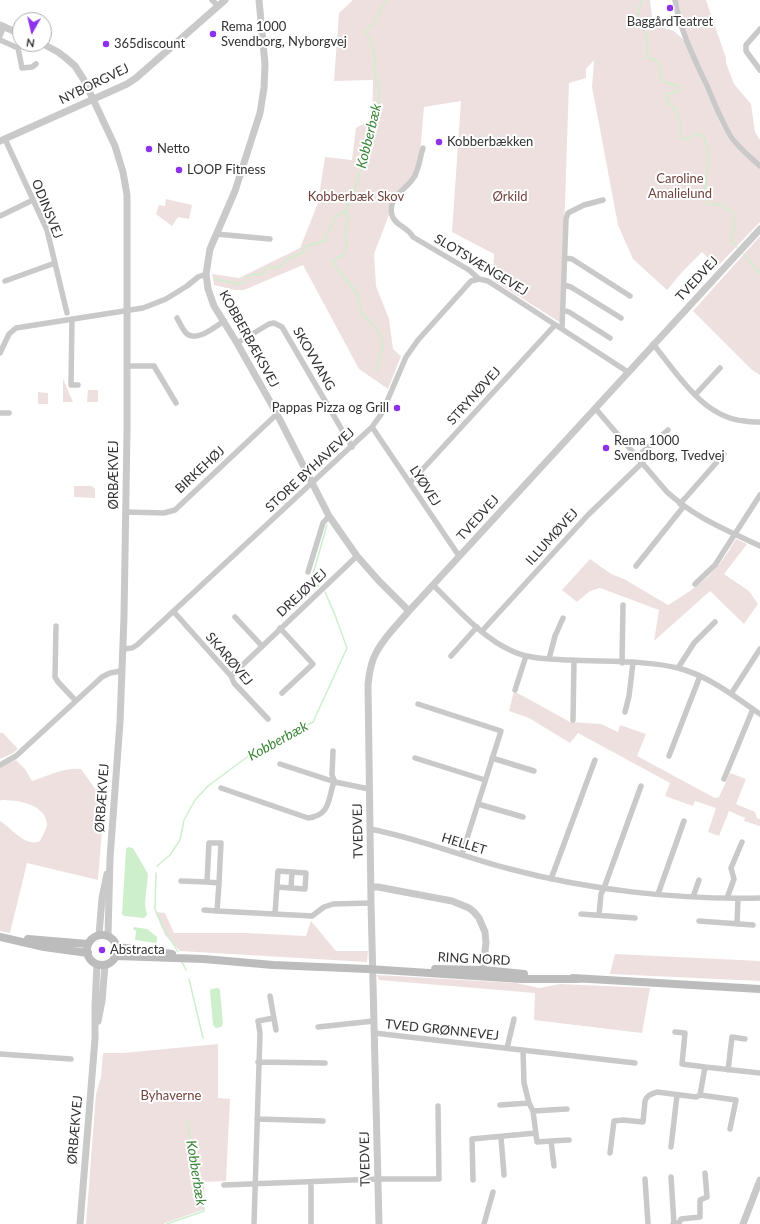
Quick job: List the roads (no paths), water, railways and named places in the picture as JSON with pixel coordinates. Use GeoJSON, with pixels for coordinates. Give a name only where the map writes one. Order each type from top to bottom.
{"type":"FeatureCollection","features":[{"type":"Feature","properties":{"kind":"main road"},"geometry":{"type":"LineString","coordinates":[[99,935],[108,936],[112,938],[117,947],[116,956],[109,963],[101,964],[90,958],[88,953],[88,944],[99,935]]}},
{"type":"Feature","properties":{"kind":"main road"},"geometry":{"type":"LineString","coordinates":[[3,937],[88,944]]}},
{"type":"Feature","properties":{"kind":"main road"},"geometry":{"type":"LineString","coordinates":[[3,937],[44,946],[88,953]]}},
{"type":"Feature","properties":{"kind":"main road","name":"RING NORD"},"geometry":{"type":"LineString","coordinates":[[117,947],[204,959],[273,965],[368,969],[458,969],[521,979],[578,979],[760,989]]}},
{"type":"Feature","properties":{"kind":"main road","name":"RING NORD"},"geometry":{"type":"LineString","coordinates":[[116,956],[204,959]]}},
{"type":"Feature","properties":{"kind":"street"},"geometry":{"type":"LineString","coordinates":[[212,0],[218,6]]}},
{"type":"Feature","properties":{"kind":"street","name":"NYBORGVEJ"},"geometry":{"type":"LineString","coordinates":[[2,140],[127,84],[136,78],[225,0]]}},
{"type":"Feature","properties":{"kind":"street","name":"KOBBERBÆKSVEJ"},"geometry":{"type":"LineString","coordinates":[[259,0],[265,64],[264,88],[260,113],[235,190],[210,249],[206,274],[208,289],[214,306],[237,342],[277,414],[329,516],[357,556],[409,611]]}},
{"type":"Feature","properties":{"kind":"street"},"geometry":{"type":"LineString","coordinates":[[675,0],[677,14],[685,38],[724,123],[732,138],[760,166]]}},
{"type":"Feature","properties":{"kind":"street"},"geometry":{"type":"LineString","coordinates":[[0,36],[2,26],[12,30]]}},
{"type":"Feature","properties":{"kind":"street"},"geometry":{"type":"LineString","coordinates":[[760,29],[746,45],[746,51],[760,70]]}},
{"type":"Feature","properties":{"kind":"street"},"geometry":{"type":"LineString","coordinates":[[0,40],[18,48],[22,68],[32,67],[36,64]]}},
{"type":"Feature","properties":{"kind":"street","name":"ØRBÆKVEJ"},"geometry":{"type":"LineString","coordinates":[[52,49],[75,66],[84,80],[115,146],[123,172],[126,195],[127,366],[123,649],[120,722],[110,858],[108,936]]}},
{"type":"Feature","properties":{"kind":"street","name":"ODINSVEJ"},"geometry":{"type":"LineString","coordinates":[[2,140],[47,230],[67,313]]}},
{"type":"Feature","properties":{"kind":"street","name":"SLOTSVÆNGEVEJ"},"geometry":{"type":"LineString","coordinates":[[423,148],[414,177],[395,197],[392,205],[392,215],[396,222],[410,231],[413,237],[469,270],[478,279],[488,280],[628,372]]}},
{"type":"Feature","properties":{"kind":"street"},"geometry":{"type":"LineString","coordinates":[[0,216],[33,200]]}},
{"type":"Feature","properties":{"kind":"street"},"geometry":{"type":"LineString","coordinates":[[562,329],[566,219],[568,213],[584,205],[603,200]]}},
{"type":"Feature","properties":{"kind":"street","name":"TVEDVEJ"},"geometry":{"type":"LineString","coordinates":[[379,1224],[371,903],[368,685],[370,668],[376,652],[387,636],[409,611],[760,229]]}},
{"type":"Feature","properties":{"kind":"street"},"geometry":{"type":"LineString","coordinates":[[216,234],[270,239]]}},
{"type":"Feature","properties":{"kind":"street"},"geometry":{"type":"LineString","coordinates":[[565,258],[572,259],[630,296]]}},
{"type":"Feature","properties":{"kind":"street"},"geometry":{"type":"LineString","coordinates":[[5,281],[55,263]]}},
{"type":"Feature","properties":{"kind":"street"},"geometry":{"type":"LineString","coordinates":[[0,353],[9,334],[16,328],[143,308],[160,302],[187,286],[198,277],[206,274]]}},
{"type":"Feature","properties":{"kind":"street","name":"STORE BYHAVEVEJ"},"geometry":{"type":"LineString","coordinates":[[123,649],[132,648],[137,645],[372,427],[382,413],[406,357],[418,340],[472,281],[478,279]]}},
{"type":"Feature","properties":{"kind":"street"},"geometry":{"type":"LineString","coordinates":[[564,285],[571,287],[621,318]]}},
{"type":"Feature","properties":{"kind":"street"},"geometry":{"type":"LineString","coordinates":[[563,310],[569,312],[610,338]]}},
{"type":"Feature","properties":{"kind":"street"},"geometry":{"type":"LineString","coordinates":[[177,318],[186,334],[192,337],[198,337],[224,321]]}},
{"type":"Feature","properties":{"kind":"street"},"geometry":{"type":"LineString","coordinates":[[72,319],[71,385],[78,386]]}},
{"type":"Feature","properties":{"kind":"street","name":"SKOVVANG"},"geometry":{"type":"LineString","coordinates":[[237,342],[269,324],[274,323],[282,327],[352,447]]}},
{"type":"Feature","properties":{"kind":"street","name":"STRYNØVEJ"},"geometry":{"type":"LineString","coordinates":[[410,483],[555,325]]}},
{"type":"Feature","properties":{"kind":"street"},"geometry":{"type":"LineString","coordinates":[[653,344],[695,395],[712,410],[743,422],[760,422]]}},
{"type":"Feature","properties":{"kind":"street"},"geometry":{"type":"LineString","coordinates":[[127,366],[154,366],[176,403]]}},
{"type":"Feature","properties":{"kind":"street"},"geometry":{"type":"LineString","coordinates":[[695,395],[720,368]]}},
{"type":"Feature","properties":{"kind":"street"},"geometry":{"type":"LineString","coordinates":[[595,408],[668,492],[682,505],[701,518],[734,535],[760,546]]}},
{"type":"Feature","properties":{"kind":"street"},"geometry":{"type":"LineString","coordinates":[[0,413],[10,413]]}},
{"type":"Feature","properties":{"kind":"street","name":"BIRKEHØJ"},"geometry":{"type":"LineString","coordinates":[[126,512],[164,513],[175,510],[277,414]]}},
{"type":"Feature","properties":{"kind":"street","name":"LYØVEJ"},"geometry":{"type":"LineString","coordinates":[[372,427],[459,556]]}},
{"type":"Feature","properties":{"kind":"street"},"geometry":{"type":"LineString","coordinates":[[638,456],[668,430]]}},
{"type":"Feature","properties":{"kind":"street"},"geometry":{"type":"LineString","coordinates":[[636,566],[682,505],[724,454]]}},
{"type":"Feature","properties":{"kind":"street","name":"ILLUMØVEJ"},"geometry":{"type":"LineString","coordinates":[[451,656],[479,629],[588,515],[643,462]]}},
{"type":"Feature","properties":{"kind":"street"},"geometry":{"type":"LineString","coordinates":[[695,584],[715,565],[760,495]]}},
{"type":"Feature","properties":{"kind":"street"},"geometry":{"type":"LineString","coordinates":[[308,572],[323,523],[329,516]]}},
{"type":"Feature","properties":{"kind":"street","name":"DREJØVEJ"},"geometry":{"type":"LineString","coordinates":[[231,676],[357,556]]}},
{"type":"Feature","properties":{"kind":"street"},"geometry":{"type":"LineString","coordinates":[[433,585],[479,629],[500,645],[513,651],[526,656],[549,660],[633,663],[678,668],[715,683],[760,714]]}},
{"type":"Feature","properties":{"kind":"street"},"geometry":{"type":"LineString","coordinates":[[622,663],[623,605]]}},
{"type":"Feature","properties":{"kind":"street","name":"SKARØVEJ"},"geometry":{"type":"LineString","coordinates":[[174,612],[231,676],[234,683],[268,719]]}},
{"type":"Feature","properties":{"kind":"street"},"geometry":{"type":"LineString","coordinates":[[235,617],[262,646]]}},
{"type":"Feature","properties":{"kind":"street"},"geometry":{"type":"LineString","coordinates":[[549,660],[555,636],[563,618]]}},
{"type":"Feature","properties":{"kind":"street"},"geometry":{"type":"LineString","coordinates":[[678,668],[694,643],[715,622]]}},
{"type":"Feature","properties":{"kind":"street"},"geometry":{"type":"LineString","coordinates":[[56,626],[55,677],[76,701]]}},
{"type":"Feature","properties":{"kind":"street"},"geometry":{"type":"LineString","coordinates":[[280,628],[313,664],[282,693]]}},
{"type":"Feature","properties":{"kind":"street"},"geometry":{"type":"LineString","coordinates":[[731,694],[760,650]]}},
{"type":"Feature","properties":{"kind":"street"},"geometry":{"type":"LineString","coordinates":[[515,690],[526,656]]}},
{"type":"Feature","properties":{"kind":"street"},"geometry":{"type":"LineString","coordinates":[[573,720],[574,661]]}},
{"type":"Feature","properties":{"kind":"street"},"geometry":{"type":"LineString","coordinates":[[625,712],[630,696],[633,663]]}},
{"type":"Feature","properties":{"kind":"street"},"geometry":{"type":"LineString","coordinates":[[0,764],[16,756],[102,677],[121,670]]}},
{"type":"Feature","properties":{"kind":"street"},"geometry":{"type":"LineString","coordinates":[[669,756],[700,676]]}},
{"type":"Feature","properties":{"kind":"street"},"geometry":{"type":"LineString","coordinates":[[418,704],[501,731],[462,854]]}},
{"type":"Feature","properties":{"kind":"street"},"geometry":{"type":"LineString","coordinates":[[724,779],[753,709]]}},
{"type":"Feature","properties":{"kind":"street"},"geometry":{"type":"LineString","coordinates":[[221,788],[308,818],[315,817],[323,812],[326,807],[335,782],[332,775],[333,751]]}},
{"type":"Feature","properties":{"kind":"street"},"geometry":{"type":"LineString","coordinates":[[415,758],[485,780]]}},
{"type":"Feature","properties":{"kind":"street"},"geometry":{"type":"LineString","coordinates":[[492,758],[534,771]]}},
{"type":"Feature","properties":{"kind":"street"},"geometry":{"type":"LineString","coordinates":[[552,879],[595,760]]}},
{"type":"Feature","properties":{"kind":"street"},"geometry":{"type":"LineString","coordinates":[[280,764],[335,782],[369,789]]}},
{"type":"Feature","properties":{"kind":"street"},"geometry":{"type":"LineString","coordinates":[[599,915],[601,894],[641,786]]}},
{"type":"Feature","properties":{"kind":"street"},"geometry":{"type":"LineString","coordinates":[[478,804],[522,817]]}},
{"type":"Feature","properties":{"kind":"street"},"geometry":{"type":"LineString","coordinates":[[658,894],[684,821]]}},
{"type":"Feature","properties":{"kind":"street","name":"HELLET"},"geometry":{"type":"LineString","coordinates":[[370,829],[395,834],[510,869],[552,879],[604,888],[658,894],[693,897],[760,898]]}},
{"type":"Feature","properties":{"kind":"street"},"geometry":{"type":"LineString","coordinates":[[727,898],[734,879],[731,868],[742,842]]}},
{"type":"Feature","properties":{"kind":"street"},"geometry":{"type":"LineString","coordinates":[[207,882],[209,843],[221,843],[217,911]]}},
{"type":"Feature","properties":{"kind":"street","name":"ØRBÆKVEJ"},"geometry":{"type":"LineString","coordinates":[[99,935],[102,898],[110,858]]}},
{"type":"Feature","properties":{"kind":"street"},"geometry":{"type":"LineString","coordinates":[[275,914],[278,871],[306,873],[305,889],[277,887]]}},
{"type":"Feature","properties":{"kind":"street"},"geometry":{"type":"LineString","coordinates":[[291,888],[292,872]]}},
{"type":"Feature","properties":{"kind":"street"},"geometry":{"type":"LineString","coordinates":[[693,897],[699,880]]}},
{"type":"Feature","properties":{"kind":"street"},"geometry":{"type":"LineString","coordinates":[[181,881],[219,883]]}},
{"type":"Feature","properties":{"kind":"street"},"geometry":{"type":"LineString","coordinates":[[371,887],[452,901],[469,908],[479,918],[485,932],[486,943],[482,974]]}},
{"type":"Feature","properties":{"kind":"street"},"geometry":{"type":"LineString","coordinates":[[737,924],[738,898]]}},
{"type":"Feature","properties":{"kind":"street"},"geometry":{"type":"LineString","coordinates":[[204,910],[312,916],[324,907],[333,904],[371,903]]}},
{"type":"Feature","properties":{"kind":"street"},"geometry":{"type":"LineString","coordinates":[[581,914],[635,918]]}},
{"type":"Feature","properties":{"kind":"street"},"geometry":{"type":"LineString","coordinates":[[699,921],[753,925]]}},
{"type":"Feature","properties":{"kind":"street","name":"ØRBÆKVEJ"},"geometry":{"type":"LineString","coordinates":[[80,1224],[95,1039],[102,1001],[101,964]]}},
{"type":"Feature","properties":{"kind":"street"},"geometry":{"type":"LineString","coordinates":[[270,996],[276,1030]]}},
{"type":"Feature","properties":{"kind":"street"},"geometry":{"type":"LineString","coordinates":[[254,1224],[254,1184],[260,1033],[258,1021],[274,1018]]}},
{"type":"Feature","properties":{"kind":"street","name":"TVED GRØNNEVEJ"},"geometry":{"type":"LineString","coordinates":[[506,1048],[514,1019]]}},
{"type":"Feature","properties":{"kind":"street"},"geometry":{"type":"LineString","coordinates":[[318,1027],[374,1021]]}},
{"type":"Feature","properties":{"kind":"street"},"geometry":{"type":"LineString","coordinates":[[675,1032],[685,1033],[682,1064],[760,1073]]}},
{"type":"Feature","properties":{"kind":"street","name":"TVED GRØNNEVEJ"},"geometry":{"type":"LineString","coordinates":[[374,1033],[635,1063]]}},
{"type":"Feature","properties":{"kind":"street"},"geometry":{"type":"LineString","coordinates":[[728,1070],[732,1037],[745,1039]]}},
{"type":"Feature","properties":{"kind":"street"},"geometry":{"type":"LineString","coordinates":[[523,1050],[524,1083],[529,1103],[533,1111],[537,1142],[568,1140]]}},
{"type":"Feature","properties":{"kind":"street"},"geometry":{"type":"LineString","coordinates":[[0,1054],[71,1059]]}},
{"type":"Feature","properties":{"kind":"street"},"geometry":{"type":"LineString","coordinates":[[258,1062],[325,1063]]}},
{"type":"Feature","properties":{"kind":"street"},"geometry":{"type":"LineString","coordinates":[[700,1095],[705,1067]]}},
{"type":"Feature","properties":{"kind":"street"},"geometry":{"type":"LineString","coordinates":[[610,1153],[614,1121],[623,1120],[642,1122],[645,1101],[648,1096],[657,1092],[696,1097],[700,1095],[736,1100],[730,1129]]}},
{"type":"Feature","properties":{"kind":"street"},"geometry":{"type":"LineString","coordinates":[[671,1147],[677,1095]]}},
{"type":"Feature","properties":{"kind":"street"},"geometry":{"type":"LineString","coordinates":[[500,1105],[529,1103]]}},
{"type":"Feature","properties":{"kind":"street"},"geometry":{"type":"LineString","coordinates":[[224,1186],[378,1179],[439,1179],[438,1106]]}},
{"type":"Feature","properties":{"kind":"street"},"geometry":{"type":"LineString","coordinates":[[533,1111],[567,1109]]}},
{"type":"Feature","properties":{"kind":"street"},"geometry":{"type":"LineString","coordinates":[[257,1119],[323,1121]]}},
{"type":"Feature","properties":{"kind":"street"},"geometry":{"type":"LineString","coordinates":[[473,1180],[472,1139],[536,1133]]}},
{"type":"Feature","properties":{"kind":"street"},"geometry":{"type":"LineString","coordinates":[[501,1137],[504,1174]]}},
{"type":"Feature","properties":{"kind":"street"},"geometry":{"type":"LineString","coordinates":[[551,1141],[554,1166]]}},
{"type":"Feature","properties":{"kind":"street"},"geometry":{"type":"LineString","coordinates":[[676,1224],[681,1219],[700,1217],[700,1200],[706,1197],[705,1172]]}},
{"type":"Feature","properties":{"kind":"street"},"geometry":{"type":"LineString","coordinates":[[671,1177],[676,1224]]}},
{"type":"Feature","properties":{"kind":"street"},"geometry":{"type":"LineString","coordinates":[[645,1179],[648,1224]]}},
{"type":"Feature","properties":{"kind":"street"},"geometry":{"type":"LineString","coordinates":[[743,1224],[760,1180]]}},
{"type":"Feature","properties":{"kind":"street"},"geometry":{"type":"LineString","coordinates":[[311,1182],[311,1224]]}},
{"type":"Feature","properties":{"kind":"street"},"geometry":{"type":"LineString","coordinates":[[484,1224],[493,1192]]}},
{"type":"Feature","properties":{"kind":"waterway","name":"Kobberbæk"},"geometry":{"type":"LineString","coordinates":[[345,211],[352,199],[379,107],[379,86],[374,71],[375,58],[372,44],[367,34],[368,28],[373,25],[385,2],[388,0]]}},
{"type":"Feature","properties":{"kind":"waterway"},"geometry":{"type":"LineString","coordinates":[[642,0],[638,18],[645,30],[648,42],[647,56],[658,62],[663,81],[678,86],[678,91],[668,94],[666,98],[674,108],[679,119],[681,125],[680,136],[682,138],[689,139],[697,133],[704,137],[709,153],[705,188],[708,204],[722,205],[733,214],[734,225],[731,239],[737,247]]}},
{"type":"Feature","properties":{"kind":"waterway","name":"Kobberbæk"},"geometry":{"type":"LineString","coordinates":[[345,211],[349,217],[345,233],[347,245],[343,255],[334,260],[336,268],[357,293],[361,312],[378,330],[384,344],[379,357],[377,372]]}},
{"type":"Feature","properties":{"kind":"waterway"},"geometry":{"type":"LineString","coordinates":[[215,279],[239,284],[244,283],[247,277],[254,274],[259,275],[264,272],[265,269],[270,267],[276,268],[283,264],[287,259],[304,252],[304,247],[324,241],[335,218],[345,211]]}},
{"type":"Feature","properties":{"kind":"waterway"},"geometry":{"type":"LineString","coordinates":[[744,254],[760,274]]}},
{"type":"Feature","properties":{"kind":"waterway","name":"Kobberbæk"},"geometry":{"type":"LineString","coordinates":[[319,586],[316,584],[313,574],[327,525]]}},
{"type":"Feature","properties":{"kind":"waterway","name":"Kobberbæk"},"geometry":{"type":"LineString","coordinates":[[157,866],[170,855],[180,840],[184,820],[195,800],[208,786],[258,749],[313,722],[347,648],[325,592]]}},
{"type":"Feature","properties":{"kind":"waterway","name":"Kobberbæk"},"geometry":{"type":"LineString","coordinates":[[156,873],[155,909],[178,952]]}},
{"type":"Feature","properties":{"kind":"waterway","name":"Kobberbæk"},"geometry":{"type":"LineString","coordinates":[[182,962],[186,970]]}},
{"type":"Feature","properties":{"kind":"waterway","name":"Kobberbæk"},"geometry":{"type":"LineString","coordinates":[[189,979],[203,1038]]}},
{"type":"Feature","properties":{"kind":"waterway","name":"Kobberbæk"},"geometry":{"type":"LineString","coordinates":[[167,1224],[204,1211],[187,1121]]}},
{"type":"Feature","properties":{"kind":"place","name":"BaggårdTeatret"},"geometry":{"type":"Point","coordinates":[670,8]}},
{"type":"Feature","properties":{"kind":"place","name":"Rema 1000 Svendborg, Nyborgvej"},"geometry":{"type":"Point","coordinates":[213,34]}},
{"type":"Feature","properties":{"kind":"place","name":"365discount"},"geometry":{"type":"Point","coordinates":[106,44]}},
{"type":"Feature","properties":{"kind":"place","name":"Kobberbækken"},"geometry":{"type":"Point","coordinates":[439,142]}},
{"type":"Feature","properties":{"kind":"place","name":"Netto"},"geometry":{"type":"Point","coordinates":[149,149]}},
{"type":"Feature","properties":{"kind":"place","name":"LOOP Fitness"},"geometry":{"type":"Point","coordinates":[179,170]}},
{"type":"Feature","properties":{"kind":"place","name":"Pappas Pizza og Grill"},"geometry":{"type":"Point","coordinates":[397,408]}},
{"type":"Feature","properties":{"kind":"place","name":"Rema 1000 Svendborg, Tvedvej"},"geometry":{"type":"Point","coordinates":[606,448]}},
{"type":"Feature","properties":{"kind":"place","name":"Abstracta"},"geometry":{"type":"Point","coordinates":[102,950]}},
{"type":"Feature","properties":{"kind":"park label","name":"Caroline Amalielund"},"geometry":{"type":"Point","coordinates":[680,186]}},
{"type":"Feature","properties":{"kind":"park label","name":"Kobberbæk Skov"},"geometry":{"type":"Point","coordinates":[356,197]}},
{"type":"Feature","properties":{"kind":"park label","name":"Ørkild"},"geometry":{"type":"Point","coordinates":[510,197]}},
{"type":"Feature","properties":{"kind":"park label","name":"Byhaverne"},"geometry":{"type":"Point","coordinates":[171,1096]}}]}
